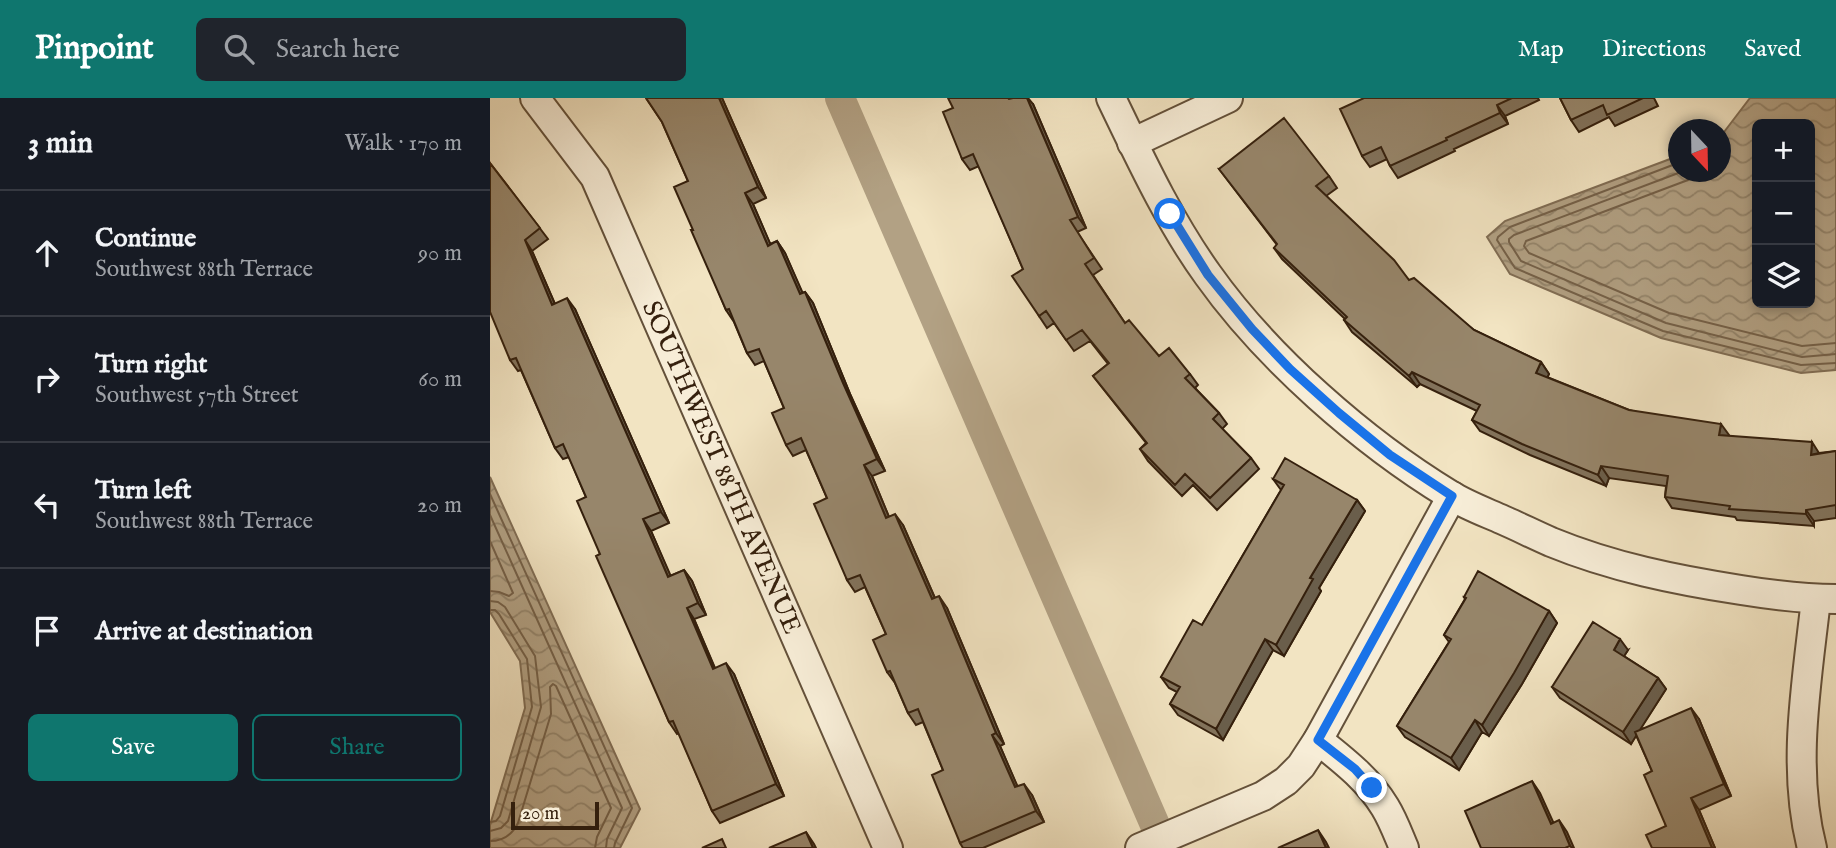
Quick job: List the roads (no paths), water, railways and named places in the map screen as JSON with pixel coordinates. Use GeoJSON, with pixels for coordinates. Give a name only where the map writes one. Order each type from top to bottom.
{"type":"FeatureCollection","features":[{"type":"Feature","properties":{"kind":"street","name":"SOUTHWEST 88TH AVENUE"},"geometry":{"type":"LineString","coordinates":[[535,98],[595,177],[888,848]]}},
{"type":"Feature","properties":{"kind":"street"},"geometry":{"type":"LineString","coordinates":[[1111,98],[1170,214],[1208,275],[1252,329],[1290,369],[1390,455],[1452,496],[1552,542],[1610,563],[1702,584],[1826,599],[1806,691],[1801,774],[1805,821],[1812,848]]}},
{"type":"Feature","properties":{"kind":"street"},"geometry":{"type":"LineString","coordinates":[[1132,143],[1228,98]]}},
{"type":"Feature","properties":{"kind":"street"},"geometry":{"type":"LineString","coordinates":[[1140,848],[1262,796],[1286,781],[1301,766],[1318,740],[1452,496]]}},
{"type":"Feature","properties":{"kind":"street"},"geometry":{"type":"LineString","coordinates":[[1318,740],[1355,769],[1372,788],[1386,808],[1404,848]]}},
{"type":"Feature","properties":{"kind":"water"},"geometry":{"type":"Polygon","coordinates":[[[1750,98],[1836,98],[1836,370],[1801,373],[1661,338],[1510,274],[1487,237],[1505,221],[1668,160],[1668,182],[1731,182],[1731,123],[1750,98]]]}},
{"type":"Feature","properties":{"kind":"water"},"geometry":{"type":"Polygon","coordinates":[[[490,477],[640,809],[620,848],[490,848],[490,825],[525,708],[520,661],[490,612],[490,477]]]}},
{"type":"Feature","properties":{"kind":"waterway"},"geometry":{"type":"LineString","coordinates":[[840,98],[1165,848]]}}]}
